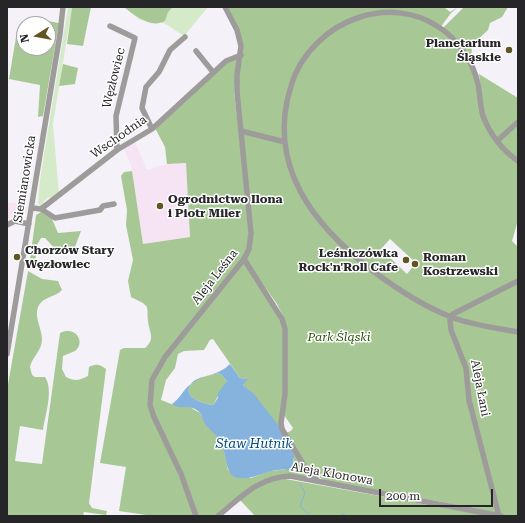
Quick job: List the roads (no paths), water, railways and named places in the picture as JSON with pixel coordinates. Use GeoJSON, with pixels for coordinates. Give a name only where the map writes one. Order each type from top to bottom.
{"type":"FeatureCollection","features":[{"type":"Feature","properties":{"kind":"street","name":"Siemianowicka"},"geometry":{"type":"LineString","coordinates":[[7,354],[62,24],[63,7]]}},
{"type":"Feature","properties":{"kind":"street","name":"Aleja Leśna"},"geometry":{"type":"LineString","coordinates":[[196,516],[181,474],[154,417],[150,404],[152,380],[165,357],[244,260],[249,249],[251,233],[236,83],[241,55],[241,46],[238,30],[225,7]]}},
{"type":"Feature","properties":{"kind":"street"},"geometry":{"type":"LineString","coordinates":[[518,161],[497,141],[484,117],[475,74],[462,48],[438,26],[407,14],[392,12],[371,14],[350,21],[325,36],[306,55],[294,77],[287,99],[284,124],[285,142],[290,165],[301,193],[314,214],[332,235],[353,255],[390,283],[450,317],[480,325],[518,332]]}},
{"type":"Feature","properties":{"kind":"street","name":"Węzłowiec"},"geometry":{"type":"LineString","coordinates":[[110,26],[134,38],[135,40],[116,116],[117,150]]}},
{"type":"Feature","properties":{"kind":"street"},"geometry":{"type":"LineString","coordinates":[[152,129],[142,108],[146,88],[159,72],[170,50],[185,37]]}},
{"type":"Feature","properties":{"kind":"street"},"geometry":{"type":"LineString","coordinates":[[196,51],[213,72]]}},
{"type":"Feature","properties":{"kind":"street","name":"Wschodnia"},"geometry":{"type":"LineString","coordinates":[[42,208],[117,150],[152,129],[226,61],[241,55]]}},
{"type":"Feature","properties":{"kind":"street"},"geometry":{"type":"LineString","coordinates":[[497,141],[518,122]]}},
{"type":"Feature","properties":{"kind":"street"},"geometry":{"type":"LineString","coordinates":[[241,131],[285,142]]}},
{"type":"Feature","properties":{"kind":"street"},"geometry":{"type":"LineString","coordinates":[[32,208],[42,208],[55,218],[100,210],[103,206],[114,204]]}},
{"type":"Feature","properties":{"kind":"street"},"geometry":{"type":"LineString","coordinates":[[7,225],[15,222],[29,224]]}},
{"type":"Feature","properties":{"kind":"street"},"geometry":{"type":"LineString","coordinates":[[244,260],[282,319],[285,329],[286,394],[282,421],[284,431],[306,468],[318,481]]}},
{"type":"Feature","properties":{"kind":"street"},"geometry":{"type":"LineString","coordinates":[[450,317],[518,280]]}},
{"type":"Feature","properties":{"kind":"street","name":"Aleja Łani"},"geometry":{"type":"LineString","coordinates":[[450,317],[451,330],[466,368],[469,400],[500,516]]}},
{"type":"Feature","properties":{"kind":"street","name":"Aleja Klonowa"},"geometry":{"type":"LineString","coordinates":[[218,516],[255,486],[267,480],[290,476],[500,516]]}},
{"type":"Feature","properties":{"kind":"water","name":"Staw Hutnik"},"geometry":{"type":"Polygon","coordinates":[[[230,364],[240,378],[248,379],[243,385],[254,394],[279,426],[294,456],[292,471],[285,469],[270,471],[249,478],[234,477],[227,465],[220,440],[205,424],[200,413],[193,408],[179,407],[172,404],[191,384],[189,393],[191,397],[200,402],[213,405],[218,398],[218,393],[227,381],[220,373],[208,376],[226,368],[230,364]]]}},
{"type":"Feature","properties":{"kind":"waterway"},"geometry":{"type":"LineString","coordinates":[[300,484],[305,493],[300,506],[310,516]]}},
{"type":"Feature","properties":{"kind":"waterway"},"geometry":{"type":"LineString","coordinates":[[340,516],[344,514],[346,516]]}},
{"type":"Feature","properties":{"kind":"place","name":"Planetarium Śląskie"},"geometry":{"type":"Point","coordinates":[509,50]}},
{"type":"Feature","properties":{"kind":"place","name":"Ogrodnictwo Ilona i Piotr Miler"},"geometry":{"type":"Point","coordinates":[160,206]}},
{"type":"Feature","properties":{"kind":"place","name":"Chorzów Stary Węzłowiec"},"geometry":{"type":"Point","coordinates":[17,257]}},
{"type":"Feature","properties":{"kind":"place","name":"Leśniczówka Rock'n'Roll Cafe"},"geometry":{"type":"Point","coordinates":[406,260]}},
{"type":"Feature","properties":{"kind":"place","name":"Roman Kostrzewski"},"geometry":{"type":"Point","coordinates":[415,264]}},
{"type":"Feature","properties":{"kind":"park label","name":"Park Śląski"},"geometry":{"type":"Point","coordinates":[339,337]}}]}
